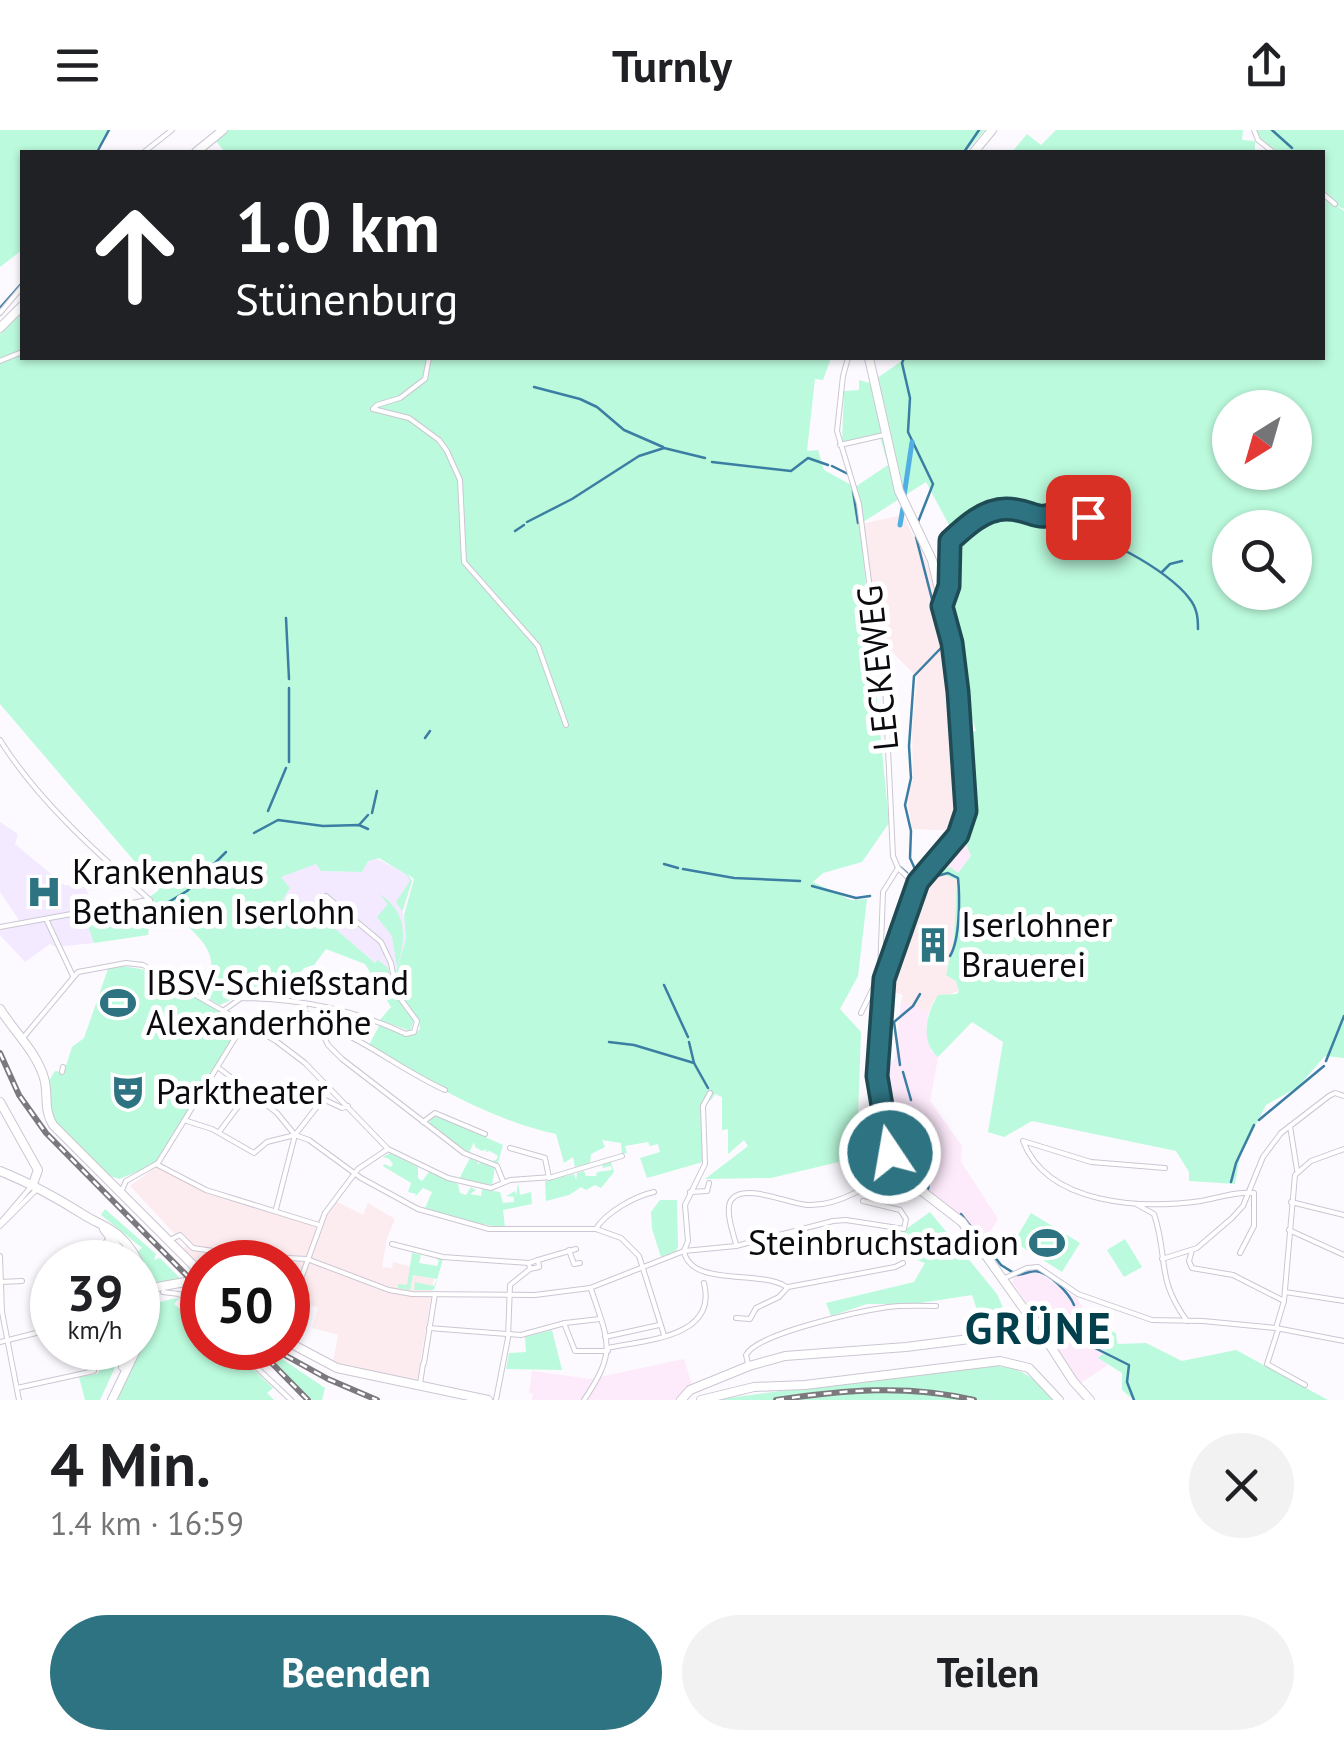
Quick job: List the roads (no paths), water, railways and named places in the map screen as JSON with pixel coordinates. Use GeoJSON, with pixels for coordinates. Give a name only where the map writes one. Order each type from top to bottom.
{"type":"FeatureCollection","features":[{"type":"Feature","properties":{"kind":"main road"},"geometry":{"type":"LineString","coordinates":[[198,150],[223,130]]}},
{"type":"Feature","properties":{"kind":"main road"},"geometry":{"type":"LineString","coordinates":[[976,150],[992,130]]}},
{"type":"Feature","properties":{"kind":"main road"},"geometry":{"type":"LineString","coordinates":[[0,328],[20,308]]}},
{"type":"Feature","properties":{"kind":"main road"},"geometry":{"type":"LineString","coordinates":[[869,360],[899,491],[932,560],[952,643],[966,811],[958,835],[919,882],[883,973],[877,1076],[884,1125],[897,1165],[918,1188],[962,1222],[1011,1275],[1036,1329],[1090,1400]]}},
{"type":"Feature","properties":{"kind":"main road"},"geometry":{"type":"LineString","coordinates":[[0,1009],[48,1076],[49,1119],[74,1149],[171,1244]]}},
{"type":"Feature","properties":{"kind":"main road"},"geometry":{"type":"LineString","coordinates":[[0,1102],[58,1198]]}},
{"type":"Feature","properties":{"kind":"main road"},"geometry":{"type":"LineString","coordinates":[[67,1140],[180,1254]]}},
{"type":"Feature","properties":{"kind":"main road"},"geometry":{"type":"LineString","coordinates":[[26,1146],[38,1170],[36,1186]]}},
{"type":"Feature","properties":{"kind":"main road"},"geometry":{"type":"LineString","coordinates":[[0,1171],[58,1198],[122,1240]]}},
{"type":"Feature","properties":{"kind":"main road"},"geometry":{"type":"LineString","coordinates":[[36,1186],[43,1174]]}},
{"type":"Feature","properties":{"kind":"main road"},"geometry":{"type":"LineString","coordinates":[[101,1226],[115,1240]]}},
{"type":"Feature","properties":{"kind":"main road"},"geometry":{"type":"LineString","coordinates":[[160,1284],[178,1285]]}},
{"type":"Feature","properties":{"kind":"main road"},"geometry":{"type":"LineString","coordinates":[[160,1288],[178,1285]]}},
{"type":"Feature","properties":{"kind":"main road"},"geometry":{"type":"LineString","coordinates":[[160,1294],[178,1285]]}},
{"type":"Feature","properties":{"kind":"main road"},"geometry":{"type":"LineString","coordinates":[[683,1398],[702,1385],[785,1356],[906,1347],[1036,1329]]}},
{"type":"Feature","properties":{"kind":"main road"},"geometry":{"type":"LineString","coordinates":[[310,1354],[337,1368],[488,1400]]}},
{"type":"Feature","properties":{"kind":"main road"},"geometry":{"type":"LineString","coordinates":[[702,1385],[703,1400],[754,1387],[1000,1361],[1029,1368],[1059,1400]]}},
{"type":"Feature","properties":{"kind":"main road"},"geometry":{"type":"LineString","coordinates":[[110,1400],[124,1370]]}},
{"type":"Feature","properties":{"kind":"street"},"geometry":{"type":"LineString","coordinates":[[147,150],[172,130]]}},
{"type":"Feature","properties":{"kind":"street"},"geometry":{"type":"LineString","coordinates":[[1254,130],[1258,140],[1270,150]]}},
{"type":"Feature","properties":{"kind":"street"},"geometry":{"type":"LineString","coordinates":[[1325,195],[1336,204]]}},
{"type":"Feature","properties":{"kind":"street"},"geometry":{"type":"LineString","coordinates":[[0,314],[20,290]]}},
{"type":"Feature","properties":{"kind":"street"},"geometry":{"type":"LineString","coordinates":[[429,360],[425,379],[400,398],[374,409],[414,420],[449,454],[460,480],[464,562],[536,643],[566,725]]}},
{"type":"Feature","properties":{"kind":"street","name":"LECKEWEG"},"geometry":{"type":"LineString","coordinates":[[847,360],[837,431],[859,504],[884,663],[892,856],[898,868]]}},
{"type":"Feature","properties":{"kind":"street"},"geometry":{"type":"LineString","coordinates":[[840,445],[884,435]]}},
{"type":"Feature","properties":{"kind":"street"},"geometry":{"type":"LineString","coordinates":[[942,606],[949,586],[950,541],[987,514],[1008,509],[1043,518],[1055,515],[1067,505],[1088,517],[1120,526]]}},
{"type":"Feature","properties":{"kind":"street"},"geometry":{"type":"LineString","coordinates":[[0,740],[48,802],[151,900],[0,927]]}},
{"type":"Feature","properties":{"kind":"street"},"geometry":{"type":"LineString","coordinates":[[861,1012],[883,973],[882,892],[898,868],[919,882]]}},
{"type":"Feature","properties":{"kind":"street"},"geometry":{"type":"LineString","coordinates":[[225,1012],[236,1000],[248,998],[304,1004],[379,1021],[406,1034],[414,1032],[417,1021],[395,990],[392,963],[381,942],[326,896]]}},
{"type":"Feature","properties":{"kind":"street"},"geometry":{"type":"LineString","coordinates":[[46,919],[72,976]]}},
{"type":"Feature","properties":{"kind":"street"},"geometry":{"type":"LineString","coordinates":[[21,1039],[72,976],[88,968],[143,964],[299,1058],[388,1149],[458,1181],[491,1188],[549,1178],[622,1156]]}},
{"type":"Feature","properties":{"kind":"street"},"geometry":{"type":"LineString","coordinates":[[304,1004],[304,1011],[318,1024],[336,1055],[464,1153],[497,1166],[502,1184]]}},
{"type":"Feature","properties":{"kind":"street"},"geometry":{"type":"LineString","coordinates":[[118,1189],[156,1164],[245,1022]]}},
{"type":"Feature","properties":{"kind":"street"},"geometry":{"type":"LineString","coordinates":[[318,1024],[350,1036],[410,1074],[445,1090]]}},
{"type":"Feature","properties":{"kind":"street"},"geometry":{"type":"LineString","coordinates":[[219,1068],[278,1115],[295,1135],[309,1140],[354,1174],[418,1208],[457,1222],[506,1231],[596,1229],[628,1242],[643,1267],[664,1335]]}},
{"type":"Feature","properties":{"kind":"street"},"geometry":{"type":"LineString","coordinates":[[218,1132],[248,1092]]}},
{"type":"Feature","properties":{"kind":"street"},"geometry":{"type":"LineString","coordinates":[[710,1092],[704,1101],[704,1164],[686,1205],[688,1241],[684,1251],[688,1262],[701,1271],[764,1277],[788,1286],[903,1263]]}},
{"type":"Feature","properties":{"kind":"street"},"geometry":{"type":"LineString","coordinates":[[1162,1259],[1192,1250],[1232,1218],[1250,1191],[1263,1157],[1290,1125],[1336,1093],[1344,1096]]}},
{"type":"Feature","properties":{"kind":"street"},"geometry":{"type":"LineString","coordinates":[[275,1211],[295,1135],[320,1100],[342,1108],[348,1106]]}},
{"type":"Feature","properties":{"kind":"street"},"geometry":{"type":"LineString","coordinates":[[423,1122],[435,1113],[485,1134]]}},
{"type":"Feature","properties":{"kind":"street"},"geometry":{"type":"LineString","coordinates":[[185,1120],[218,1132],[254,1153],[267,1142],[295,1135]]}},
{"type":"Feature","properties":{"kind":"street"},"geometry":{"type":"LineString","coordinates":[[1290,1125],[1298,1170],[1291,1202],[1284,1301],[1267,1364],[1304,1385]]}},
{"type":"Feature","properties":{"kind":"street"},"geometry":{"type":"LineString","coordinates":[[1164,1168],[1091,1162],[1024,1141],[1035,1160],[1064,1186],[1089,1196],[1131,1202],[1188,1202],[1250,1191],[1255,1195],[1254,1226],[1240,1254]]}},
{"type":"Feature","properties":{"kind":"street"},"geometry":{"type":"LineString","coordinates":[[510,1148],[545,1158],[549,1178]]}},
{"type":"Feature","properties":{"kind":"street"},"geometry":{"type":"LineString","coordinates":[[310,1253],[319,1224],[354,1174],[388,1149]]}},
{"type":"Feature","properties":{"kind":"street"},"geometry":{"type":"LineString","coordinates":[[1298,1170],[1344,1149]]}},
{"type":"Feature","properties":{"kind":"street"},"geometry":{"type":"LineString","coordinates":[[156,1164],[206,1190],[319,1224]]}},
{"type":"Feature","properties":{"kind":"street"},"geometry":{"type":"LineString","coordinates":[[736,1246],[729,1206],[732,1198],[740,1194],[772,1196],[804,1205],[818,1204],[870,1184],[897,1165]]}},
{"type":"Feature","properties":{"kind":"street"},"geometry":{"type":"LineString","coordinates":[[690,1192],[710,1188],[707,1182],[698,1182]]}},
{"type":"Feature","properties":{"kind":"street"},"geometry":{"type":"LineString","coordinates":[[0,1225],[7,1212],[36,1186]]}},
{"type":"Feature","properties":{"kind":"street"},"geometry":{"type":"LineString","coordinates":[[596,1229],[603,1219],[636,1198],[654,1192]]}},
{"type":"Feature","properties":{"kind":"street"},"geometry":{"type":"LineString","coordinates":[[310,1260],[383,1289],[434,1294],[548,1294],[590,1288],[684,1251],[736,1246],[838,1221],[904,1229],[906,1219],[900,1210],[862,1201]]}},
{"type":"Feature","properties":{"kind":"street"},"geometry":{"type":"LineString","coordinates":[[1131,1202],[1154,1214],[1167,1289],[1187,1321]]}},
{"type":"Feature","properties":{"kind":"street"},"geometry":{"type":"LineString","coordinates":[[1291,1202],[1344,1215]]}},
{"type":"Feature","properties":{"kind":"street"},"geometry":{"type":"LineString","coordinates":[[1289,1230],[1344,1254]]}},
{"type":"Feature","properties":{"kind":"street"},"geometry":{"type":"LineString","coordinates":[[108,1240],[112,1236]]}},
{"type":"Feature","properties":{"kind":"street"},"geometry":{"type":"LineString","coordinates":[[171,1244],[180,1236],[183,1240]]}},
{"type":"Feature","properties":{"kind":"street"},"geometry":{"type":"LineString","coordinates":[[171,1244],[180,1241]]}},
{"type":"Feature","properties":{"kind":"street"},"geometry":{"type":"LineString","coordinates":[[392,1244],[440,1257],[530,1266]]}},
{"type":"Feature","properties":{"kind":"street"},"geometry":{"type":"LineString","coordinates":[[496,1400],[508,1334],[512,1282],[538,1260],[573,1250],[574,1264],[580,1262]]}},
{"type":"Feature","properties":{"kind":"street"},"geometry":{"type":"LineString","coordinates":[[1192,1250],[1192,1268],[1233,1274],[1284,1301]]}},
{"type":"Feature","properties":{"kind":"street"},"geometry":{"type":"LineString","coordinates":[[0,1256],[3,1340],[19,1400]]}},
{"type":"Feature","properties":{"kind":"street"},"geometry":{"type":"LineString","coordinates":[[1011,1275],[1038,1267],[1078,1294],[1161,1322],[1277,1329],[1344,1341]]}},
{"type":"Feature","properties":{"kind":"street"},"geometry":{"type":"LineString","coordinates":[[1,1282],[22,1281]]}},
{"type":"Feature","properties":{"kind":"street"},"geometry":{"type":"LineString","coordinates":[[564,1323],[575,1351],[608,1350],[686,1329],[701,1318],[707,1302],[704,1283]]}},
{"type":"Feature","properties":{"kind":"street"},"geometry":{"type":"LineString","coordinates":[[736,1318],[750,1319],[756,1308],[779,1297],[788,1286]]}},
{"type":"Feature","properties":{"kind":"street"},"geometry":{"type":"LineString","coordinates":[[584,1400],[603,1371],[608,1350],[590,1288]]}},
{"type":"Feature","properties":{"kind":"street"},"geometry":{"type":"LineString","coordinates":[[163,1292],[180,1295]]}},
{"type":"Feature","properties":{"kind":"street"},"geometry":{"type":"LineString","coordinates":[[1285,1292],[1344,1301]]}},
{"type":"Feature","properties":{"kind":"street"},"geometry":{"type":"LineString","coordinates":[[420,1386],[434,1294]]}},
{"type":"Feature","properties":{"kind":"street"},"geometry":{"type":"LineString","coordinates":[[749,1366],[746,1355],[751,1346],[775,1337],[888,1307],[936,1306]]}},
{"type":"Feature","properties":{"kind":"street"},"geometry":{"type":"LineString","coordinates":[[429,1328],[534,1333],[564,1323],[600,1319]]}},
{"type":"Feature","properties":{"kind":"street"},"geometry":{"type":"LineString","coordinates":[[606,1336],[661,1324]]}},
{"type":"Feature","properties":{"kind":"street"},"geometry":{"type":"LineString","coordinates":[[3,1340],[30,1334]]}},
{"type":"Feature","properties":{"kind":"street"},"geometry":{"type":"LineString","coordinates":[[17,1388],[94,1370]]}},
{"type":"Feature","properties":{"kind":"street"},"geometry":{"type":"LineString","coordinates":[[259,1370],[291,1400]]}},
{"type":"Feature","properties":{"kind":"waterway"},"geometry":{"type":"LineString","coordinates":[[98,150],[109,130]]}},
{"type":"Feature","properties":{"kind":"waterway"},"geometry":{"type":"LineString","coordinates":[[965,150],[979,130]]}},
{"type":"Feature","properties":{"kind":"waterway"},"geometry":{"type":"LineString","coordinates":[[1272,130],[1292,148]]}},
{"type":"Feature","properties":{"kind":"waterway"},"geometry":{"type":"LineString","coordinates":[[0,308],[20,285]]}},
{"type":"Feature","properties":{"kind":"waterway"},"geometry":{"type":"LineString","coordinates":[[903,360],[910,398],[908,432],[933,484],[918,522]]}},
{"type":"Feature","properties":{"kind":"waterway"},"geometry":{"type":"LineString","coordinates":[[534,387],[580,399],[597,407],[624,430],[663,447]]}},
{"type":"Feature","properties":{"kind":"waterway"},"geometry":{"type":"LineString","coordinates":[[904,496],[912,442]]}},
{"type":"Feature","properties":{"kind":"waterway"},"geometry":{"type":"LineString","coordinates":[[527,522],[572,499],[639,456],[664,448],[705,458]]}},
{"type":"Feature","properties":{"kind":"waterway"},"geometry":{"type":"LineString","coordinates":[[712,462],[791,471],[808,458],[828,465]]}},
{"type":"Feature","properties":{"kind":"waterway"},"geometry":{"type":"LineString","coordinates":[[832,466],[848,474]]}},
{"type":"Feature","properties":{"kind":"waterway"},"geometry":{"type":"LineString","coordinates":[[853,491],[858,523]]}},
{"type":"Feature","properties":{"kind":"waterway"},"geometry":{"type":"LineString","coordinates":[[900,525],[903,508]]}},
{"type":"Feature","properties":{"kind":"waterway"},"geometry":{"type":"LineString","coordinates":[[996,522],[1007,518]]}},
{"type":"Feature","properties":{"kind":"waterway"},"geometry":{"type":"LineString","coordinates":[[515,531],[524,525]]}},
{"type":"Feature","properties":{"kind":"waterway"},"geometry":{"type":"LineString","coordinates":[[952,553],[976,530]]}},
{"type":"Feature","properties":{"kind":"waterway"},"geometry":{"type":"LineString","coordinates":[[1062,532],[1112,544],[1166,576],[1192,602],[1198,629]]}},
{"type":"Feature","properties":{"kind":"waterway"},"geometry":{"type":"LineString","coordinates":[[916,537],[943,642],[914,676],[911,778],[905,805],[911,831],[910,858],[919,878]]}},
{"type":"Feature","properties":{"kind":"waterway"},"geometry":{"type":"LineString","coordinates":[[1162,572],[1170,564],[1182,561]]}},
{"type":"Feature","properties":{"kind":"waterway"},"geometry":{"type":"LineString","coordinates":[[286,618],[289,679]]}},
{"type":"Feature","properties":{"kind":"waterway"},"geometry":{"type":"LineString","coordinates":[[289,688],[289,762]]}},
{"type":"Feature","properties":{"kind":"waterway"},"geometry":{"type":"LineString","coordinates":[[425,738],[430,731]]}},
{"type":"Feature","properties":{"kind":"waterway"},"geometry":{"type":"LineString","coordinates":[[268,811],[286,768]]}},
{"type":"Feature","properties":{"kind":"waterway"},"geometry":{"type":"LineString","coordinates":[[372,813],[377,791]]}},
{"type":"Feature","properties":{"kind":"waterway"},"geometry":{"type":"LineString","coordinates":[[359,825],[368,815]]}},
{"type":"Feature","properties":{"kind":"waterway"},"geometry":{"type":"LineString","coordinates":[[254,833],[278,820],[323,826],[359,825],[368,829]]}},
{"type":"Feature","properties":{"kind":"waterway"},"geometry":{"type":"LineString","coordinates":[[167,903],[187,891],[226,852]]}},
{"type":"Feature","properties":{"kind":"waterway"},"geometry":{"type":"LineString","coordinates":[[664,864],[678,868]]}},
{"type":"Feature","properties":{"kind":"waterway"},"geometry":{"type":"LineString","coordinates":[[900,867],[907,873]]}},
{"type":"Feature","properties":{"kind":"waterway"},"geometry":{"type":"LineString","coordinates":[[683,869],[734,878],[800,881]]}},
{"type":"Feature","properties":{"kind":"waterway"},"geometry":{"type":"LineString","coordinates":[[926,879],[948,873],[958,878],[957,929],[950,956]]}},
{"type":"Feature","properties":{"kind":"waterway"},"geometry":{"type":"LineString","coordinates":[[812,886],[856,898],[870,896]]}},
{"type":"Feature","properties":{"kind":"waterway"},"geometry":{"type":"LineString","coordinates":[[151,910],[156,909]]}},
{"type":"Feature","properties":{"kind":"waterway"},"geometry":{"type":"LineString","coordinates":[[664,985],[688,1037]]}},
{"type":"Feature","properties":{"kind":"waterway"},"geometry":{"type":"LineString","coordinates":[[900,1065],[894,1022],[913,1006],[920,994]]}},
{"type":"Feature","properties":{"kind":"waterway"},"geometry":{"type":"LineString","coordinates":[[1326,1061],[1344,1016]]}},
{"type":"Feature","properties":{"kind":"waterway"},"geometry":{"type":"LineString","coordinates":[[609,1042],[634,1045],[694,1063],[708,1088]]}},
{"type":"Feature","properties":{"kind":"waterway"},"geometry":{"type":"LineString","coordinates":[[689,1042],[694,1063]]}},
{"type":"Feature","properties":{"kind":"waterway"},"geometry":{"type":"LineString","coordinates":[[1259,1120],[1324,1066]]}},
{"type":"Feature","properties":{"kind":"waterway"},"geometry":{"type":"LineString","coordinates":[[903,1072],[911,1100]]}},
{"type":"Feature","properties":{"kind":"waterway"},"geometry":{"type":"LineString","coordinates":[[915,1112],[933,1155],[928,1189]]}},
{"type":"Feature","properties":{"kind":"waterway"},"geometry":{"type":"LineString","coordinates":[[1231,1182],[1254,1125]]}},
{"type":"Feature","properties":{"kind":"waterway"},"geometry":{"type":"LineString","coordinates":[[961,1214],[1001,1265],[1017,1275],[1035,1271],[1046,1275],[1074,1305]]}},
{"type":"Feature","properties":{"kind":"waterway"},"geometry":{"type":"LineString","coordinates":[[1076,1317],[1083,1342],[1129,1365],[1127,1382],[1134,1400]]}},
{"type":"Feature","properties":{"kind":"railway"},"geometry":{"type":"LineString","coordinates":[[0,1053],[19,1095],[46,1133],[180,1269]]}},
{"type":"Feature","properties":{"kind":"railway"},"geometry":{"type":"LineString","coordinates":[[310,1369],[377,1400]]}},
{"type":"Feature","properties":{"kind":"railway"},"geometry":{"type":"LineString","coordinates":[[279,1370],[308,1400]]}},
{"type":"Feature","properties":{"kind":"railway"},"geometry":{"type":"LineString","coordinates":[[776,1400],[875,1390],[925,1392],[974,1400]]}},
{"type":"Feature","properties":{"kind":"place","name":"Krankenhaus Bethanien Iserlohn"},"geometry":{"type":"Point","coordinates":[44,892]}},
{"type":"Feature","properties":{"kind":"place","name":"Iserlohner Brauerei"},"geometry":{"type":"Point","coordinates":[933,945]}},
{"type":"Feature","properties":{"kind":"place","name":"IBSV-Schießstand Alexanderhöhe"},"geometry":{"type":"Point","coordinates":[118,1003]}},
{"type":"Feature","properties":{"kind":"place","name":"Parktheater"},"geometry":{"type":"Point","coordinates":[128,1092]}},
{"type":"Feature","properties":{"kind":"place","name":"Steinbruchstadion"},"geometry":{"type":"Point","coordinates":[1047,1243]}},
{"type":"Feature","properties":{"kind":"district","name":"GRÜNE"},"geometry":{"type":"Point","coordinates":[1039,1328]}}]}
